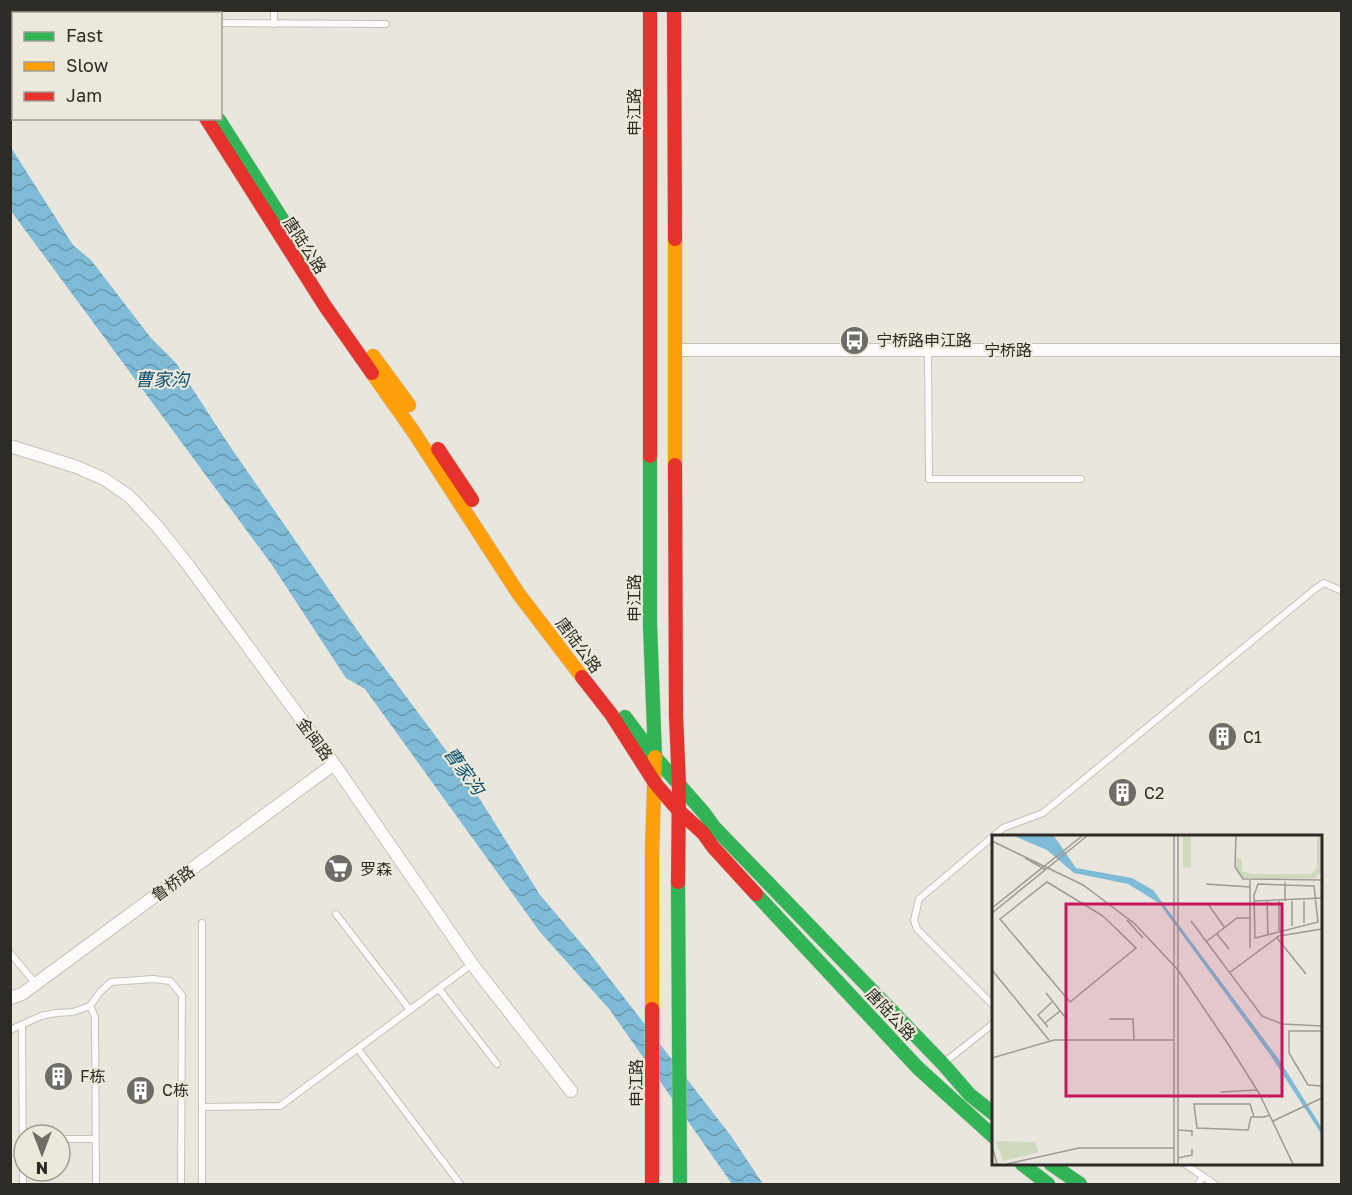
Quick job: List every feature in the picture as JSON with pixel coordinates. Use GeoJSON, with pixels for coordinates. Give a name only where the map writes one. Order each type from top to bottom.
{"type":"FeatureCollection","features":[{"type":"Feature","properties":{"kind":"main road","name":"申江路"},"geometry":{"type":"LineString","coordinates":[[650,10],[650,624],[655,757],[652,878],[652,1185]]}},
{"type":"Feature","properties":{"kind":"main road"},"geometry":{"type":"LineString","coordinates":[[674,10],[680,1185]]}},
{"type":"Feature","properties":{"kind":"main road","name":"唐陆公路"},"geometry":{"type":"LineString","coordinates":[[207,120],[325,306],[413,431],[518,593],[611,714],[655,783],[918,1068],[992,1136]]}},
{"type":"Feature","properties":{"kind":"main road","name":"唐陆公路"},"geometry":{"type":"LineString","coordinates":[[219,120],[350,324],[454,472],[520,577],[560,635],[655,757],[714,827],[943,1064],[970,1095],[992,1113]]}},
{"type":"Feature","properties":{"kind":"main road"},"geometry":{"type":"LineString","coordinates":[[1023,1165],[1048,1185]]}},
{"type":"Feature","properties":{"kind":"main road"},"geometry":{"type":"LineString","coordinates":[[1053,1165],[1080,1185]]}},
{"type":"Feature","properties":{"kind":"street","name":"宁桥路"},"geometry":{"type":"LineString","coordinates":[[675,350],[1341,350]]}},
{"type":"Feature","properties":{"kind":"street","name":"金闽路"},"geometry":{"type":"LineString","coordinates":[[10,446],[77,466],[104,479],[129,496],[157,526],[334,764],[472,964],[571,1092]]}},
{"type":"Feature","properties":{"kind":"street","name":"鲁桥路"},"geometry":{"type":"LineString","coordinates":[[10,998],[22,994],[36,984],[334,764]]}},
{"type":"Feature","properties":{"kind":"lane"},"geometry":{"type":"LineString","coordinates":[[274,10],[274,24]]}},
{"type":"Feature","properties":{"kind":"lane"},"geometry":{"type":"LineString","coordinates":[[222,23],[386,24]]}},
{"type":"Feature","properties":{"kind":"lane"},"geometry":{"type":"LineString","coordinates":[[928,350],[929,479],[1081,479]]}},
{"type":"Feature","properties":{"kind":"lane"},"geometry":{"type":"LineString","coordinates":[[995,835],[1003,828],[1043,813],[1315,589],[1324,583],[1341,591]]}},
{"type":"Feature","properties":{"kind":"lane"},"geometry":{"type":"LineString","coordinates":[[992,837],[919,899],[914,920],[917,929],[992,1005]]}},
{"type":"Feature","properties":{"kind":"lane"},"geometry":{"type":"LineString","coordinates":[[336,914],[410,1010]]}},
{"type":"Feature","properties":{"kind":"lane"},"geometry":{"type":"LineString","coordinates":[[202,923],[202,1185]]}},
{"type":"Feature","properties":{"kind":"lane"},"geometry":{"type":"LineString","coordinates":[[10,953],[36,984]]}},
{"type":"Feature","properties":{"kind":"lane"},"geometry":{"type":"LineString","coordinates":[[202,1107],[280,1106],[472,964]]}},
{"type":"Feature","properties":{"kind":"lane"},"geometry":{"type":"LineString","coordinates":[[10,1030],[41,1016],[73,1012],[90,1006],[111,982],[153,979],[170,981],[182,995],[181,1185]]}},
{"type":"Feature","properties":{"kind":"lane"},"geometry":{"type":"LineString","coordinates":[[439,988],[497,1064]]}},
{"type":"Feature","properties":{"kind":"lane"},"geometry":{"type":"LineString","coordinates":[[90,1006],[95,1017],[96,1185]]}},
{"type":"Feature","properties":{"kind":"lane"},"geometry":{"type":"LineString","coordinates":[[943,1064],[992,1024]]}},
{"type":"Feature","properties":{"kind":"lane"},"geometry":{"type":"LineString","coordinates":[[22,1026],[23,1123]]}},
{"type":"Feature","properties":{"kind":"lane"},"geometry":{"type":"LineString","coordinates":[[358,1049],[460,1185]]}},
{"type":"Feature","properties":{"kind":"lane"},"geometry":{"type":"LineString","coordinates":[[72,1139],[95,1139]]}},
{"type":"Feature","properties":{"kind":"lane"},"geometry":{"type":"LineString","coordinates":[[1186,1165],[1214,1185]]}},
{"type":"Feature","properties":{"kind":"lane"},"geometry":{"type":"LineString","coordinates":[[1198,1185],[1203,1177]]}},
{"type":"Feature","properties":{"kind":"water","name":"曹家沟"},"geometry":{"type":"Polygon","coordinates":[[[10,146],[73,245],[91,260],[151,338],[176,363],[225,439],[364,640],[466,777],[540,895],[592,956],[731,1136],[763,1184],[732,1184],[610,1010],[540,932],[365,689],[346,678],[272,565],[11,211],[10,146]]]}},
{"type":"Feature","properties":{"kind":"traffic: fast"},"geometry":{"type":"LineString","coordinates":[[219,120],[308,260]]}},
{"type":"Feature","properties":{"kind":"traffic: fast"},"geometry":{"type":"LineString","coordinates":[[650,456],[650,624],[655,757]]}},
{"type":"Feature","properties":{"kind":"traffic: fast"},"geometry":{"type":"LineString","coordinates":[[625,717],[655,757],[714,827],[943,1064],[970,1095],[992,1112]]}},
{"type":"Feature","properties":{"kind":"traffic: fast"},"geometry":{"type":"LineString","coordinates":[[678,882],[680,1184]]}},
{"type":"Feature","properties":{"kind":"traffic: fast"},"geometry":{"type":"LineString","coordinates":[[756,894],[918,1068],[992,1135]]}},
{"type":"Feature","properties":{"kind":"traffic: fast"},"geometry":{"type":"LineString","coordinates":[[1023,1165],[1048,1184]]}},
{"type":"Feature","properties":{"kind":"traffic: fast"},"geometry":{"type":"LineString","coordinates":[[1052,1165],[1080,1184]]}},
{"type":"Feature","properties":{"kind":"traffic: slow"},"geometry":{"type":"LineString","coordinates":[[675,239],[675,465]]}},
{"type":"Feature","properties":{"kind":"traffic: slow"},"geometry":{"type":"LineString","coordinates":[[373,356],[409,405]]}},
{"type":"Feature","properties":{"kind":"traffic: slow"},"geometry":{"type":"LineString","coordinates":[[372,373],[413,431],[518,593],[582,677]]}},
{"type":"Feature","properties":{"kind":"traffic: slow"},"geometry":{"type":"LineString","coordinates":[[652,1009],[652,853],[655,757]]}},
{"type":"Feature","properties":{"kind":"traffic: jam"},"geometry":{"type":"LineString","coordinates":[[650,10],[650,456]]}},
{"type":"Feature","properties":{"kind":"traffic: jam"},"geometry":{"type":"LineString","coordinates":[[674,10],[675,239]]}},
{"type":"Feature","properties":{"kind":"traffic: jam"},"geometry":{"type":"LineString","coordinates":[[207,120],[325,306],[372,373]]}},
{"type":"Feature","properties":{"kind":"traffic: jam"},"geometry":{"type":"LineString","coordinates":[[438,449],[472,500]]}},
{"type":"Feature","properties":{"kind":"traffic: jam"},"geometry":{"type":"LineString","coordinates":[[675,465],[678,882]]}},
{"type":"Feature","properties":{"kind":"traffic: jam"},"geometry":{"type":"LineString","coordinates":[[582,677],[611,714],[655,783],[678,810],[703,833],[756,894]]}},
{"type":"Feature","properties":{"kind":"traffic: jam"},"geometry":{"type":"LineString","coordinates":[[652,1009],[652,1184]]}},
{"type":"Feature","properties":{"kind":"place","name":"宁桥路申江路"},"geometry":{"type":"Point","coordinates":[855,340]}},
{"type":"Feature","properties":{"kind":"place","name":"C1"},"geometry":{"type":"Point","coordinates":[1222,737]}},
{"type":"Feature","properties":{"kind":"place","name":"C2"},"geometry":{"type":"Point","coordinates":[1123,793]}},
{"type":"Feature","properties":{"kind":"place","name":"罗森"},"geometry":{"type":"Point","coordinates":[339,869]}},
{"type":"Feature","properties":{"kind":"place","name":"F栋"},"geometry":{"type":"Point","coordinates":[59,1076]}},
{"type":"Feature","properties":{"kind":"place","name":"C栋"},"geometry":{"type":"Point","coordinates":[141,1090]}}]}
